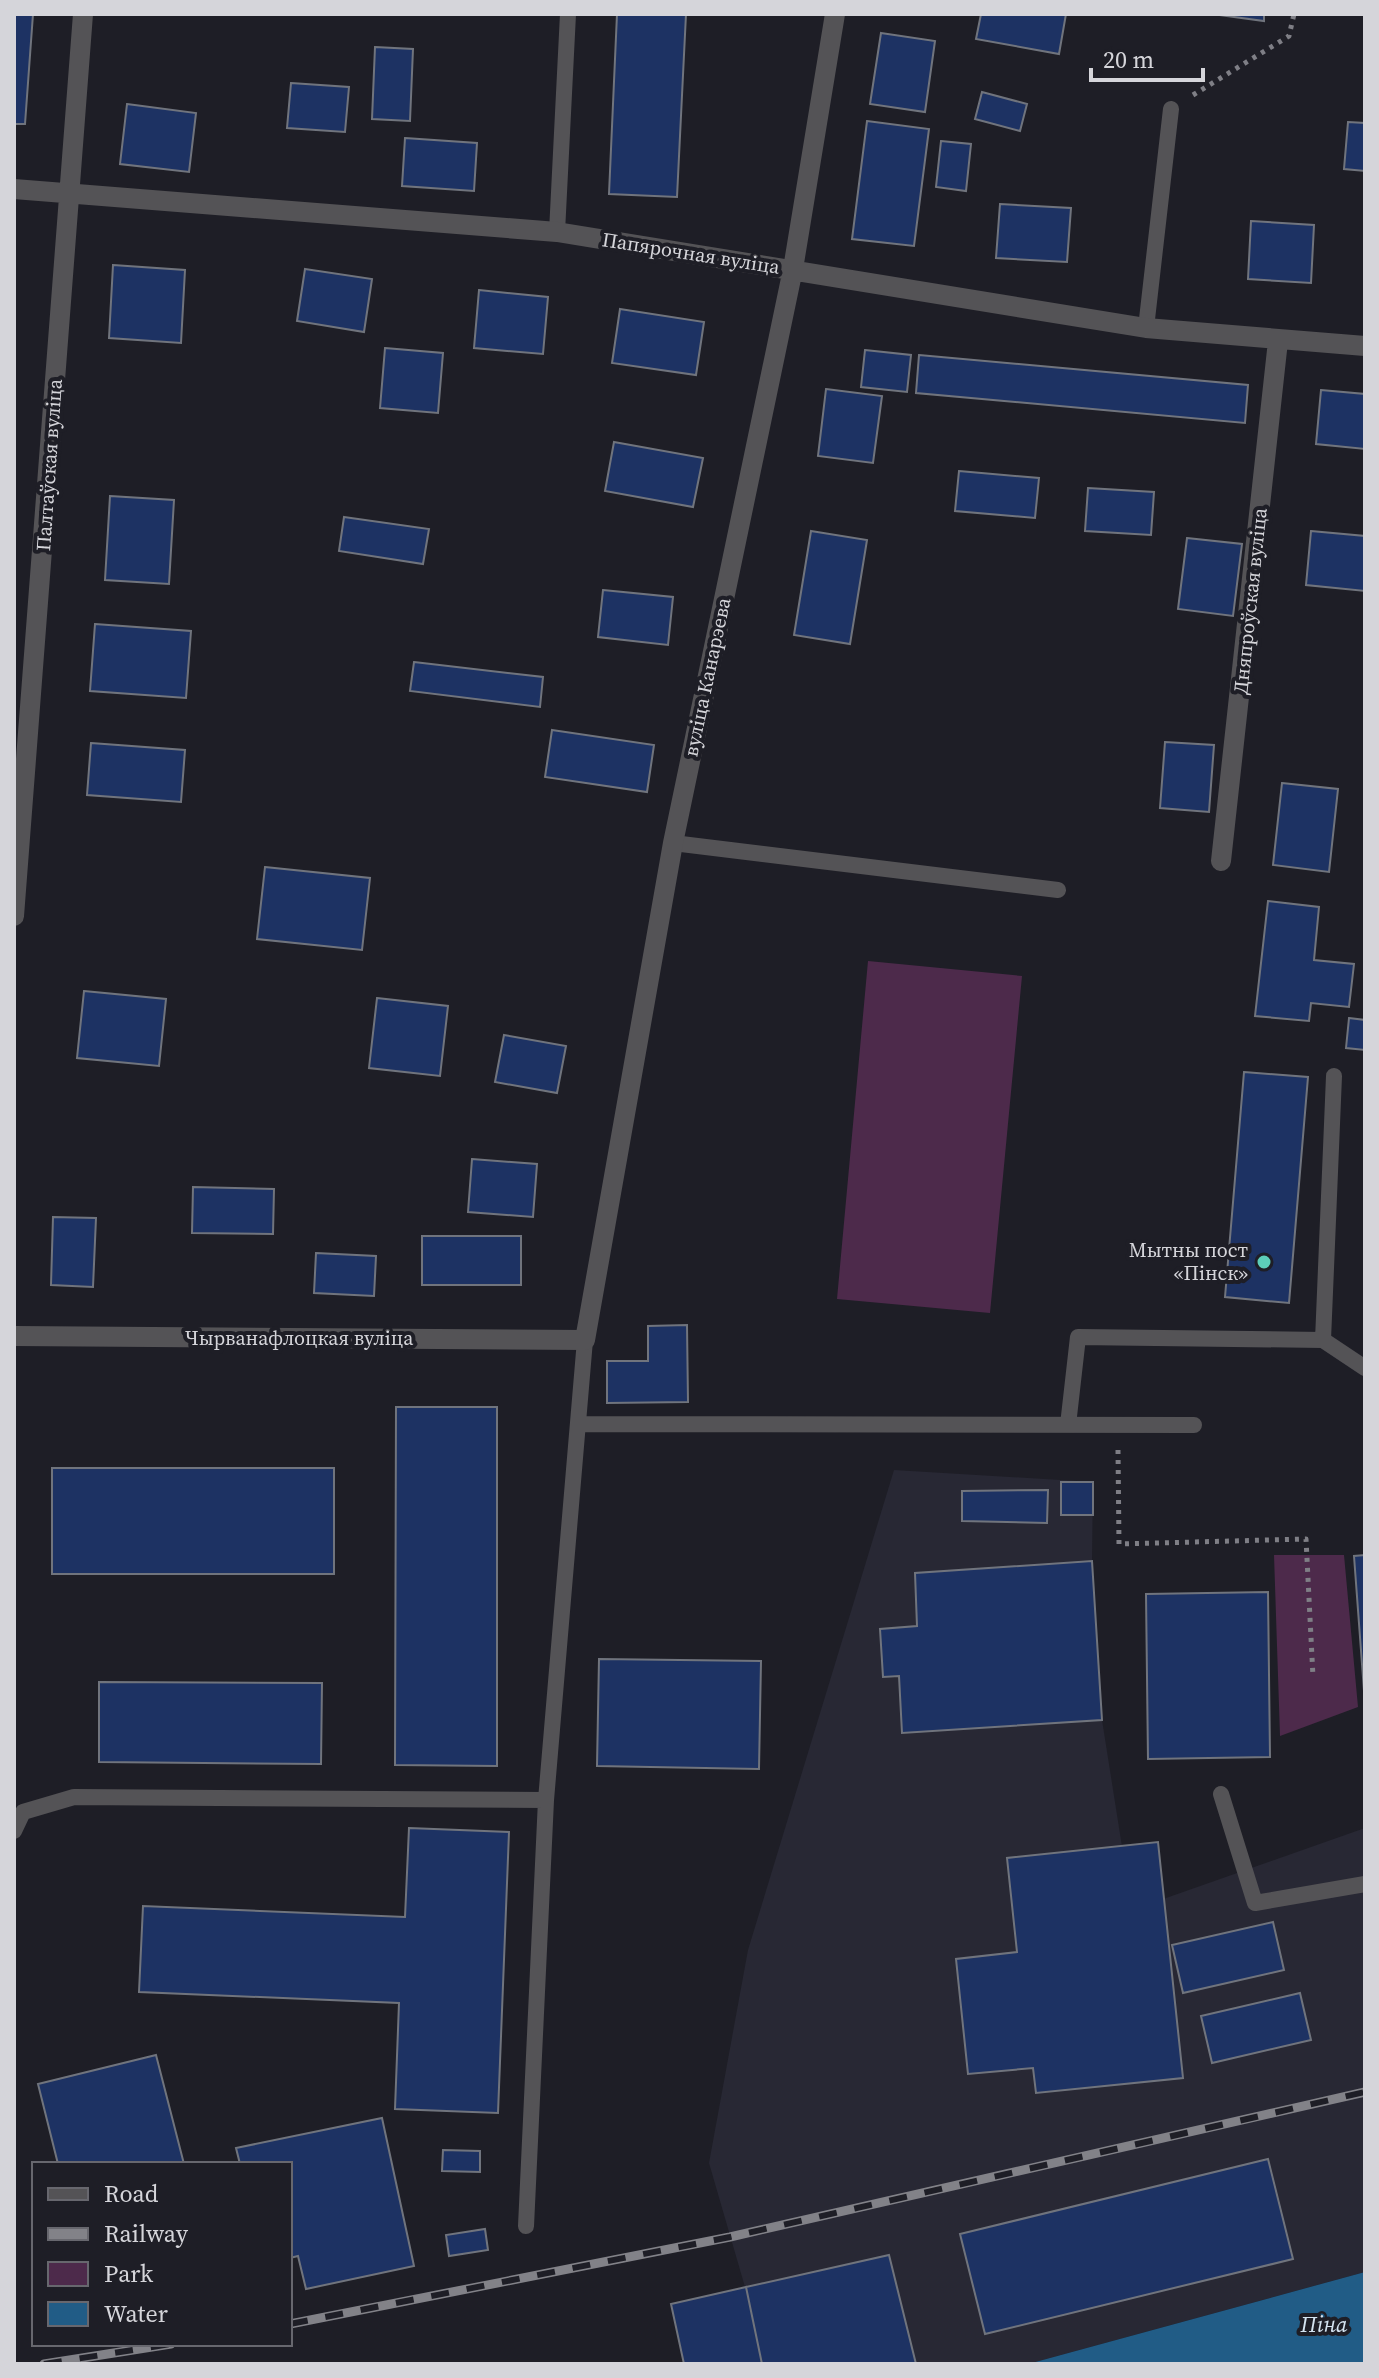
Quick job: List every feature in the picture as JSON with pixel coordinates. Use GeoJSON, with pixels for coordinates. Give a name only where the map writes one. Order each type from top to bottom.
{"type":"FeatureCollection","features":[{"type":"Feature","properties":{"kind":"street","name":"Палтаўская вуліца"},"geometry":{"type":"LineString","coordinates":[[14,916],[83,14]]}},
{"type":"Feature","properties":{"kind":"street","name":"вуліца Канарэева"},"geometry":{"type":"LineString","coordinates":[[585,1340],[673,843],[793,269],[835,14]]}},
{"type":"Feature","properties":{"kind":"street","name":"Папярочная вуліца"},"geometry":{"type":"LineString","coordinates":[[14,189],[557,232],[1146,328],[1365,346]]}},
{"type":"Feature","properties":{"kind":"street","name":"Дняпроўская вуліца"},"geometry":{"type":"LineString","coordinates":[[1221,861],[1278,341]]}},
{"type":"Feature","properties":{"kind":"street","name":"Чырванафлоцкая вуліца"},"geometry":{"type":"LineString","coordinates":[[14,1336],[585,1340]]}},
{"type":"Feature","properties":{"kind":"lane"},"geometry":{"type":"LineString","coordinates":[[557,232],[568,14]]}},
{"type":"Feature","properties":{"kind":"lane"},"geometry":{"type":"LineString","coordinates":[[1146,328],[1171,109]]}},
{"type":"Feature","properties":{"kind":"lane"},"geometry":{"type":"LineString","coordinates":[[673,843],[1058,890]]}},
{"type":"Feature","properties":{"kind":"lane"},"geometry":{"type":"LineString","coordinates":[[1323,1340],[1334,1076]]}},
{"type":"Feature","properties":{"kind":"lane"},"geometry":{"type":"LineString","coordinates":[[1068,1425],[1078,1337],[1323,1340],[1365,1368]]}},
{"type":"Feature","properties":{"kind":"lane"},"geometry":{"type":"LineString","coordinates":[[526,2226],[546,1800],[585,1340]]}},
{"type":"Feature","properties":{"kind":"lane"},"geometry":{"type":"LineString","coordinates":[[579,1424],[1194,1425]]}},
{"type":"Feature","properties":{"kind":"lane"},"geometry":{"type":"LineString","coordinates":[[1221,1794],[1255,1903],[1365,1884]]}},
{"type":"Feature","properties":{"kind":"lane"},"geometry":{"type":"LineString","coordinates":[[14,1831],[23,1812],[74,1797],[546,1800]]}},
{"type":"Feature","properties":{"kind":"path"},"geometry":{"type":"LineString","coordinates":[[1171,109],[1289,36],[1294,14]]}},
{"type":"Feature","properties":{"kind":"path"},"geometry":{"type":"LineString","coordinates":[[1118,1425],[1119,1544],[1306,1539],[1313,1677]]}},
{"type":"Feature","properties":{"kind":"shaded area"},"geometry":{"type":"Polygon","coordinates":[[[894,1470],[1093,1482],[1092,1561],[1102,1720],[1132,1910],[1365,1828],[1365,2272],[1028,2364],[684,2364],[671,2304],[745,2287],[709,2163],[748,1950],[894,1470]]]}},
{"type":"Feature","properties":{"kind":"green space"},"geometry":{"type":"Polygon","coordinates":[[[868,961],[1022,976],[990,1313],[837,1299],[868,961]]]}},
{"type":"Feature","properties":{"kind":"green space"},"geometry":{"type":"Polygon","coordinates":[[[1274,1555],[1344,1555],[1358,1707],[1280,1736],[1274,1555]]]}},
{"type":"Feature","properties":{"kind":"water","name":"Піна"},"geometry":{"type":"Polygon","coordinates":[[[1365,2272],[1365,2364],[1028,2364],[1365,2272]]]}},
{"type":"Feature","properties":{"kind":"building"},"geometry":{"type":"Polygon","coordinates":[[[14,14],[33,14],[25,124],[14,124],[14,14]]]}},
{"type":"Feature","properties":{"kind":"building"},"geometry":{"type":"Polygon","coordinates":[[[617,14],[686,14],[677,197],[609,194],[617,14]]]}},
{"type":"Feature","properties":{"kind":"building"},"geometry":{"type":"Polygon","coordinates":[[[981,14],[1066,14],[1059,54],[976,39],[981,14]]]}},
{"type":"Feature","properties":{"kind":"building"},"geometry":{"type":"Polygon","coordinates":[[[1212,14],[1264,14],[1264,21],[1212,14]]]}},
{"type":"Feature","properties":{"kind":"building"},"geometry":{"type":"Polygon","coordinates":[[[881,33],[935,41],[925,112],[870,104],[881,33]]]}},
{"type":"Feature","properties":{"kind":"building"},"geometry":{"type":"Polygon","coordinates":[[[375,47],[413,49],[410,121],[372,119],[375,47]]]}},
{"type":"Feature","properties":{"kind":"building"},"geometry":{"type":"Polygon","coordinates":[[[291,83],[349,87],[345,132],[287,128],[291,83]]]}},
{"type":"Feature","properties":{"kind":"building"},"geometry":{"type":"Polygon","coordinates":[[[982,92],[1027,104],[1020,131],[975,119],[982,92]]]}},
{"type":"Feature","properties":{"kind":"building"},"geometry":{"type":"Polygon","coordinates":[[[127,104],[196,113],[189,172],[120,164],[127,104]]]}},
{"type":"Feature","properties":{"kind":"building"},"geometry":{"type":"Polygon","coordinates":[[[867,121],[929,129],[914,246],[852,239],[867,121]]]}},
{"type":"Feature","properties":{"kind":"building"},"geometry":{"type":"Polygon","coordinates":[[[1348,122],[1365,123],[1365,171],[1344,169],[1348,122]]]}},
{"type":"Feature","properties":{"kind":"building"},"geometry":{"type":"Polygon","coordinates":[[[405,138],[477,143],[474,191],[402,186],[405,138]]]}},
{"type":"Feature","properties":{"kind":"building"},"geometry":{"type":"Polygon","coordinates":[[[941,141],[971,144],[966,191],[936,187],[941,141]]]}},
{"type":"Feature","properties":{"kind":"building"},"geometry":{"type":"Polygon","coordinates":[[[1000,204],[1071,208],[1067,262],[996,258],[1000,204]]]}},
{"type":"Feature","properties":{"kind":"building"},"geometry":{"type":"Polygon","coordinates":[[[1251,221],[1314,225],[1311,283],[1248,279],[1251,221]]]}},
{"type":"Feature","properties":{"kind":"building"},"geometry":{"type":"Polygon","coordinates":[[[113,265],[185,270],[181,343],[109,338],[113,265]]]}},
{"type":"Feature","properties":{"kind":"building"},"geometry":{"type":"Polygon","coordinates":[[[305,269],[372,279],[364,332],[297,321],[305,269]]]}},
{"type":"Feature","properties":{"kind":"building"},"geometry":{"type":"Polygon","coordinates":[[[479,290],[548,297],[543,354],[474,348],[479,290]]]}},
{"type":"Feature","properties":{"kind":"building"},"geometry":{"type":"Polygon","coordinates":[[[620,309],[704,322],[696,375],[612,363],[620,309]]]}},
{"type":"Feature","properties":{"kind":"building"},"geometry":{"type":"Polygon","coordinates":[[[385,348],[443,353],[438,413],[380,408],[385,348]]]}},
{"type":"Feature","properties":{"kind":"building"},"geometry":{"type":"Polygon","coordinates":[[[865,350],[911,355],[907,392],[861,387],[865,350]]]}},
{"type":"Feature","properties":{"kind":"building"},"geometry":{"type":"Polygon","coordinates":[[[919,355],[1248,385],[1245,423],[916,393],[919,355]]]}},
{"type":"Feature","properties":{"kind":"building"},"geometry":{"type":"Polygon","coordinates":[[[826,389],[882,396],[873,463],[818,456],[826,389]]]}},
{"type":"Feature","properties":{"kind":"building"},"geometry":{"type":"Polygon","coordinates":[[[1321,390],[1365,394],[1365,449],[1316,444],[1321,390]]]}},
{"type":"Feature","properties":{"kind":"building"},"geometry":{"type":"Polygon","coordinates":[[[614,442],[703,458],[693,507],[605,491],[614,442]]]}},
{"type":"Feature","properties":{"kind":"building"},"geometry":{"type":"Polygon","coordinates":[[[959,471],[1039,478],[1035,518],[955,511],[959,471]]]}},
{"type":"Feature","properties":{"kind":"building"},"geometry":{"type":"Polygon","coordinates":[[[1088,488],[1154,492],[1151,535],[1085,531],[1088,488]]]}},
{"type":"Feature","properties":{"kind":"building"},"geometry":{"type":"Polygon","coordinates":[[[110,496],[174,500],[169,584],[105,580],[110,496]]]}},
{"type":"Feature","properties":{"kind":"building"},"geometry":{"type":"Polygon","coordinates":[[[344,517],[429,529],[423,564],[339,551],[344,517]]]}},
{"type":"Feature","properties":{"kind":"building"},"geometry":{"type":"Polygon","coordinates":[[[811,531],[867,540],[850,644],[794,635],[811,531]]]}},
{"type":"Feature","properties":{"kind":"building"},"geometry":{"type":"Polygon","coordinates":[[[1311,531],[1365,536],[1365,591],[1306,585],[1311,531]]]}},
{"type":"Feature","properties":{"kind":"building"},"geometry":{"type":"Polygon","coordinates":[[[1187,538],[1242,544],[1233,616],[1178,609],[1187,538]]]}},
{"type":"Feature","properties":{"kind":"building"},"geometry":{"type":"Polygon","coordinates":[[[603,590],[673,597],[668,645],[598,637],[603,590]]]}},
{"type":"Feature","properties":{"kind":"building"},"geometry":{"type":"Polygon","coordinates":[[[95,624],[191,631],[186,698],[90,691],[95,624]]]}},
{"type":"Feature","properties":{"kind":"building"},"geometry":{"type":"Polygon","coordinates":[[[414,662],[543,677],[540,707],[410,691],[414,662]]]}},
{"type":"Feature","properties":{"kind":"building"},"geometry":{"type":"Polygon","coordinates":[[[552,730],[654,745],[647,792],[545,777],[552,730]]]}},
{"type":"Feature","properties":{"kind":"building"},"geometry":{"type":"Polygon","coordinates":[[[1165,742],[1214,745],[1209,812],[1160,808],[1165,742]]]}},
{"type":"Feature","properties":{"kind":"building"},"geometry":{"type":"Polygon","coordinates":[[[91,743],[185,750],[181,802],[87,795],[91,743]]]}},
{"type":"Feature","properties":{"kind":"building"},"geometry":{"type":"Polygon","coordinates":[[[1282,783],[1338,789],[1329,872],[1273,865],[1282,783]]]}},
{"type":"Feature","properties":{"kind":"building"},"geometry":{"type":"Polygon","coordinates":[[[265,867],[370,878],[362,950],[257,939],[265,867]]]}},
{"type":"Feature","properties":{"kind":"building"},"geometry":{"type":"Polygon","coordinates":[[[1268,901],[1319,907],[1314,960],[1354,964],[1349,1007],[1311,1003],[1309,1021],[1255,1016],[1268,901]]]}},
{"type":"Feature","properties":{"kind":"building"},"geometry":{"type":"Polygon","coordinates":[[[84,991],[166,999],[159,1066],[77,1058],[84,991]]]}},
{"type":"Feature","properties":{"kind":"building"},"geometry":{"type":"Polygon","coordinates":[[[377,998],[448,1006],[440,1076],[369,1068],[377,998]]]}},
{"type":"Feature","properties":{"kind":"building"},"geometry":{"type":"Polygon","coordinates":[[[1349,1018],[1365,1020],[1365,1050],[1346,1048],[1349,1018]]]}},
{"type":"Feature","properties":{"kind":"building"},"geometry":{"type":"Polygon","coordinates":[[[504,1035],[566,1046],[557,1093],[495,1082],[504,1035]]]}},
{"type":"Feature","properties":{"kind":"building"},"geometry":{"type":"Polygon","coordinates":[[[1244,1072],[1308,1077],[1289,1303],[1225,1297],[1244,1072]]]}},
{"type":"Feature","properties":{"kind":"building"},"geometry":{"type":"Polygon","coordinates":[[[472,1159],[537,1164],[533,1217],[468,1212],[472,1159]]]}},
{"type":"Feature","properties":{"kind":"building"},"geometry":{"type":"Polygon","coordinates":[[[193,1187],[274,1189],[273,1234],[192,1233],[193,1187]]]}},
{"type":"Feature","properties":{"kind":"building"},"geometry":{"type":"Polygon","coordinates":[[[53,1217],[96,1218],[93,1287],[51,1285],[53,1217]]]}},
{"type":"Feature","properties":{"kind":"building"},"geometry":{"type":"Polygon","coordinates":[[[422,1236],[521,1236],[521,1285],[422,1285],[422,1236]]]}},
{"type":"Feature","properties":{"kind":"building"},"geometry":{"type":"Polygon","coordinates":[[[316,1253],[376,1256],[374,1296],[314,1293],[316,1253]]]}},
{"type":"Feature","properties":{"kind":"building"},"geometry":{"type":"Polygon","coordinates":[[[687,1325],[688,1402],[607,1403],[607,1361],[648,1361],[648,1326],[687,1325]]]}},
{"type":"Feature","properties":{"kind":"building"},"geometry":{"type":"Polygon","coordinates":[[[396,1407],[497,1407],[497,1766],[395,1765],[396,1407]]]}},
{"type":"Feature","properties":{"kind":"building"},"geometry":{"type":"Polygon","coordinates":[[[52,1468],[334,1468],[334,1574],[52,1574],[52,1468]]]}},
{"type":"Feature","properties":{"kind":"building"},"geometry":{"type":"Polygon","coordinates":[[[1061,1482],[1093,1482],[1093,1515],[1061,1515],[1061,1482]]]}},
{"type":"Feature","properties":{"kind":"building"},"geometry":{"type":"Polygon","coordinates":[[[1048,1490],[1047,1523],[962,1521],[962,1491],[1048,1490]]]}},
{"type":"Feature","properties":{"kind":"building"},"geometry":{"type":"Polygon","coordinates":[[[1365,1555],[1365,1691],[1364,1691],[1354,1556],[1365,1555]]]}},
{"type":"Feature","properties":{"kind":"building"},"geometry":{"type":"Polygon","coordinates":[[[1092,1561],[1102,1720],[902,1733],[899,1676],[883,1677],[880,1629],[917,1626],[915,1573],[1092,1561]]]}},
{"type":"Feature","properties":{"kind":"building"},"geometry":{"type":"Polygon","coordinates":[[[1268,1592],[1270,1757],[1148,1759],[1146,1594],[1268,1592]]]}},
{"type":"Feature","properties":{"kind":"building"},"geometry":{"type":"Polygon","coordinates":[[[599,1659],[761,1661],[759,1769],[597,1766],[599,1659]]]}},
{"type":"Feature","properties":{"kind":"building"},"geometry":{"type":"Polygon","coordinates":[[[99,1682],[322,1683],[321,1764],[99,1762],[99,1682]]]}},
{"type":"Feature","properties":{"kind":"building"},"geometry":{"type":"Polygon","coordinates":[[[409,1828],[509,1832],[498,2113],[395,2109],[399,2003],[139,1992],[143,1906],[405,1917],[409,1828]]]}},
{"type":"Feature","properties":{"kind":"building"},"geometry":{"type":"Polygon","coordinates":[[[1158,1842],[1183,2078],[1036,2093],[1033,2068],[968,2074],[956,1959],[1017,1952],[1007,1858],[1158,1842]]]}},
{"type":"Feature","properties":{"kind":"building"},"geometry":{"type":"Polygon","coordinates":[[[1273,1922],[1284,1970],[1183,1993],[1172,1945],[1273,1922]]]}},
{"type":"Feature","properties":{"kind":"building"},"geometry":{"type":"Polygon","coordinates":[[[1300,1993],[1311,2040],[1212,2063],[1201,2016],[1300,1993]]]}},
{"type":"Feature","properties":{"kind":"building"},"geometry":{"type":"Polygon","coordinates":[[[156,2055],[183,2162],[58,2162],[38,2084],[156,2055]]]}},
{"type":"Feature","properties":{"kind":"building"},"geometry":{"type":"Polygon","coordinates":[[[382,2118],[414,2266],[306,2289],[298,2256],[292,2258],[292,2162],[240,2162],[236,2148],[382,2118]]]}},
{"type":"Feature","properties":{"kind":"building"},"geometry":{"type":"Polygon","coordinates":[[[443,2150],[480,2151],[480,2172],[442,2171],[443,2150]]]}},
{"type":"Feature","properties":{"kind":"building"},"geometry":{"type":"Polygon","coordinates":[[[1268,2159],[1293,2259],[985,2334],[960,2234],[1268,2159]]]}},
{"type":"Feature","properties":{"kind":"building"},"geometry":{"type":"Polygon","coordinates":[[[485,2229],[488,2250],[449,2256],[446,2235],[485,2229]]]}},
{"type":"Feature","properties":{"kind":"building"},"geometry":{"type":"Polygon","coordinates":[[[889,2255],[916,2364],[762,2364],[746,2287],[889,2255]]]}},
{"type":"Feature","properties":{"kind":"building"},"geometry":{"type":"Polygon","coordinates":[[[746,2287],[762,2364],[684,2364],[671,2304],[746,2287]]]}},
{"type":"Feature","properties":{"kind":"railway"},"geometry":{"type":"LineString","coordinates":[[292,2324],[730,2237],[1365,2092]]}},
{"type":"Feature","properties":{"kind":"railway"},"geometry":{"type":"LineString","coordinates":[[44,2364],[158,2346]]}},
{"type":"Feature","properties":{"kind":"place","name":"Мытны пост «Пінск»"},"geometry":{"type":"Point","coordinates":[1264,1262]}}]}
